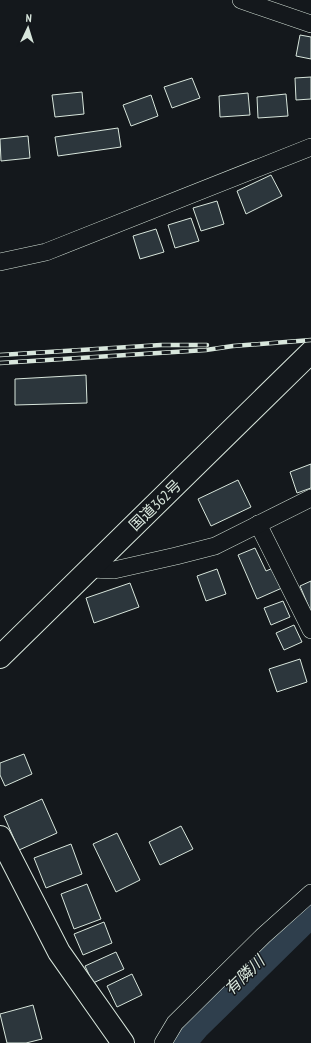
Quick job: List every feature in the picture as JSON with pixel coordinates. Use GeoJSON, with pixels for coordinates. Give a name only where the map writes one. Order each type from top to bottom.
{"type":"FeatureCollection","features":[{"type":"Feature","properties":{"kind":"main road","name":"国道362号"},"geometry":{"type":"LineString","coordinates":[[0,657],[308,356]]}},
{"type":"Feature","properties":{"kind":"main road"},"geometry":{"type":"LineString","coordinates":[[0,837],[59,952],[123,1043]]}},
{"type":"Feature","properties":{"kind":"street"},"geometry":{"type":"LineString","coordinates":[[241,0],[311,24]]}},
{"type":"Feature","properties":{"kind":"street"},"geometry":{"type":"LineString","coordinates":[[1,260],[46,252],[311,147]]}},
{"type":"Feature","properties":{"kind":"street"},"geometry":{"type":"LineString","coordinates":[[90,569],[114,570],[215,546],[311,498]]}},
{"type":"Feature","properties":{"kind":"street"},"geometry":{"type":"LineString","coordinates":[[258,524],[311,630]]}},
{"type":"Feature","properties":{"kind":"street"},"geometry":{"type":"LineString","coordinates":[[163,1043],[175,1023],[263,936],[311,893]]}},
{"type":"Feature","properties":{"kind":"building"},"geometry":{"type":"Polygon","coordinates":[[[300,35],[311,37],[311,59],[296,56],[300,35]]]}},
{"type":"Feature","properties":{"kind":"building"},"geometry":{"type":"Polygon","coordinates":[[[311,77],[311,99],[296,100],[295,78],[311,77]]]}},
{"type":"Feature","properties":{"kind":"building"},"geometry":{"type":"Polygon","coordinates":[[[192,78],[200,98],[172,108],[164,87],[192,78]]]}},
{"type":"Feature","properties":{"kind":"building"},"geometry":{"type":"Polygon","coordinates":[[[82,92],[84,114],[55,117],[52,95],[82,92]]]}},
{"type":"Feature","properties":{"kind":"building"},"geometry":{"type":"Polygon","coordinates":[[[248,93],[250,115],[220,117],[219,96],[248,93]]]}},
{"type":"Feature","properties":{"kind":"building"},"geometry":{"type":"Polygon","coordinates":[[[286,94],[288,116],[258,118],[257,97],[286,94]]]}},
{"type":"Feature","properties":{"kind":"building"},"geometry":{"type":"Polygon","coordinates":[[[151,95],[158,116],[131,126],[123,105],[151,95]]]}},
{"type":"Feature","properties":{"kind":"building"},"geometry":{"type":"Polygon","coordinates":[[[118,128],[121,147],[58,156],[55,137],[118,128]]]}},
{"type":"Feature","properties":{"kind":"building"},"geometry":{"type":"Polygon","coordinates":[[[28,136],[30,158],[1,161],[0,139],[28,136]]]}},
{"type":"Feature","properties":{"kind":"building"},"geometry":{"type":"Polygon","coordinates":[[[271,175],[282,196],[246,214],[237,191],[271,175]]]}},
{"type":"Feature","properties":{"kind":"building"},"geometry":{"type":"Polygon","coordinates":[[[217,201],[224,224],[201,231],[193,208],[217,201]]]}},
{"type":"Feature","properties":{"kind":"building"},"geometry":{"type":"Polygon","coordinates":[[[191,218],[199,241],[175,248],[168,225],[191,218]]]}},
{"type":"Feature","properties":{"kind":"building"},"geometry":{"type":"Polygon","coordinates":[[[156,229],[164,252],[140,259],[133,236],[156,229]]]}},
{"type":"Feature","properties":{"kind":"building"},"geometry":{"type":"Polygon","coordinates":[[[86,375],[87,403],[15,405],[15,379],[86,375]]]}},
{"type":"Feature","properties":{"kind":"building"},"geometry":{"type":"Polygon","coordinates":[[[311,464],[311,488],[297,493],[290,472],[311,464]]]}},
{"type":"Feature","properties":{"kind":"building"},"geometry":{"type":"Polygon","coordinates":[[[238,480],[251,507],[211,526],[198,499],[238,480]]]}},
{"type":"Feature","properties":{"kind":"building"},"geometry":{"type":"Polygon","coordinates":[[[255,548],[266,571],[273,568],[282,588],[257,599],[238,555],[255,548]]]}},
{"type":"Feature","properties":{"kind":"building"},"geometry":{"type":"Polygon","coordinates":[[[217,569],[226,594],[206,601],[197,576],[217,569]]]}},
{"type":"Feature","properties":{"kind":"building"},"geometry":{"type":"Polygon","coordinates":[[[311,581],[311,612],[300,586],[311,581]]]}},
{"type":"Feature","properties":{"kind":"building"},"geometry":{"type":"Polygon","coordinates":[[[130,583],[139,607],[94,623],[86,598],[130,583]]]}},
{"type":"Feature","properties":{"kind":"building"},"geometry":{"type":"Polygon","coordinates":[[[283,601],[290,617],[271,625],[264,608],[283,601]]]}},
{"type":"Feature","properties":{"kind":"building"},"geometry":{"type":"Polygon","coordinates":[[[294,625],[302,642],[284,650],[276,633],[294,625]]]}},
{"type":"Feature","properties":{"kind":"building"},"geometry":{"type":"Polygon","coordinates":[[[300,659],[307,682],[277,692],[269,669],[300,659]]]}},
{"type":"Feature","properties":{"kind":"building"},"geometry":{"type":"Polygon","coordinates":[[[24,754],[32,774],[5,786],[0,775],[0,763],[24,754]]]}},
{"type":"Feature","properties":{"kind":"building"},"geometry":{"type":"Polygon","coordinates":[[[42,799],[57,833],[19,850],[4,816],[42,799]]]}},
{"type":"Feature","properties":{"kind":"building"},"geometry":{"type":"Polygon","coordinates":[[[181,826],[193,849],[160,865],[149,842],[181,826]]]}},
{"type":"Feature","properties":{"kind":"building"},"geometry":{"type":"Polygon","coordinates":[[[117,833],[140,880],[116,892],[93,844],[117,833]]]}},
{"type":"Feature","properties":{"kind":"building"},"geometry":{"type":"Polygon","coordinates":[[[71,844],[82,874],[46,888],[34,858],[71,844]]]}},
{"type":"Feature","properties":{"kind":"building"},"geometry":{"type":"Polygon","coordinates":[[[87,884],[101,919],[74,929],[61,894],[87,884]]]}},
{"type":"Feature","properties":{"kind":"building"},"geometry":{"type":"Polygon","coordinates":[[[104,922],[112,943],[83,955],[74,934],[104,922]]]}},
{"type":"Feature","properties":{"kind":"building"},"geometry":{"type":"Polygon","coordinates":[[[116,952],[124,969],[93,983],[85,966],[116,952]]]}},
{"type":"Feature","properties":{"kind":"building"},"geometry":{"type":"Polygon","coordinates":[[[132,974],[142,995],[117,1007],[107,986],[132,974]]]}},
{"type":"Feature","properties":{"kind":"building"},"geometry":{"type":"Polygon","coordinates":[[[33,1005],[42,1039],[26,1043],[7,1043],[0,1014],[33,1005]]]}},
{"type":"Feature","properties":{"kind":"waterway","name":"有隣川"},"geometry":{"type":"LineString","coordinates":[[178,1043],[193,1025],[311,909]]}},
{"type":"Feature","properties":{"kind":"railway"},"geometry":{"type":"LineString","coordinates":[[0,363],[206,350],[233,346],[311,340]]}},
{"type":"Feature","properties":{"kind":"railway"},"geometry":{"type":"LineString","coordinates":[[0,355],[161,345],[207,345]]}}]}
